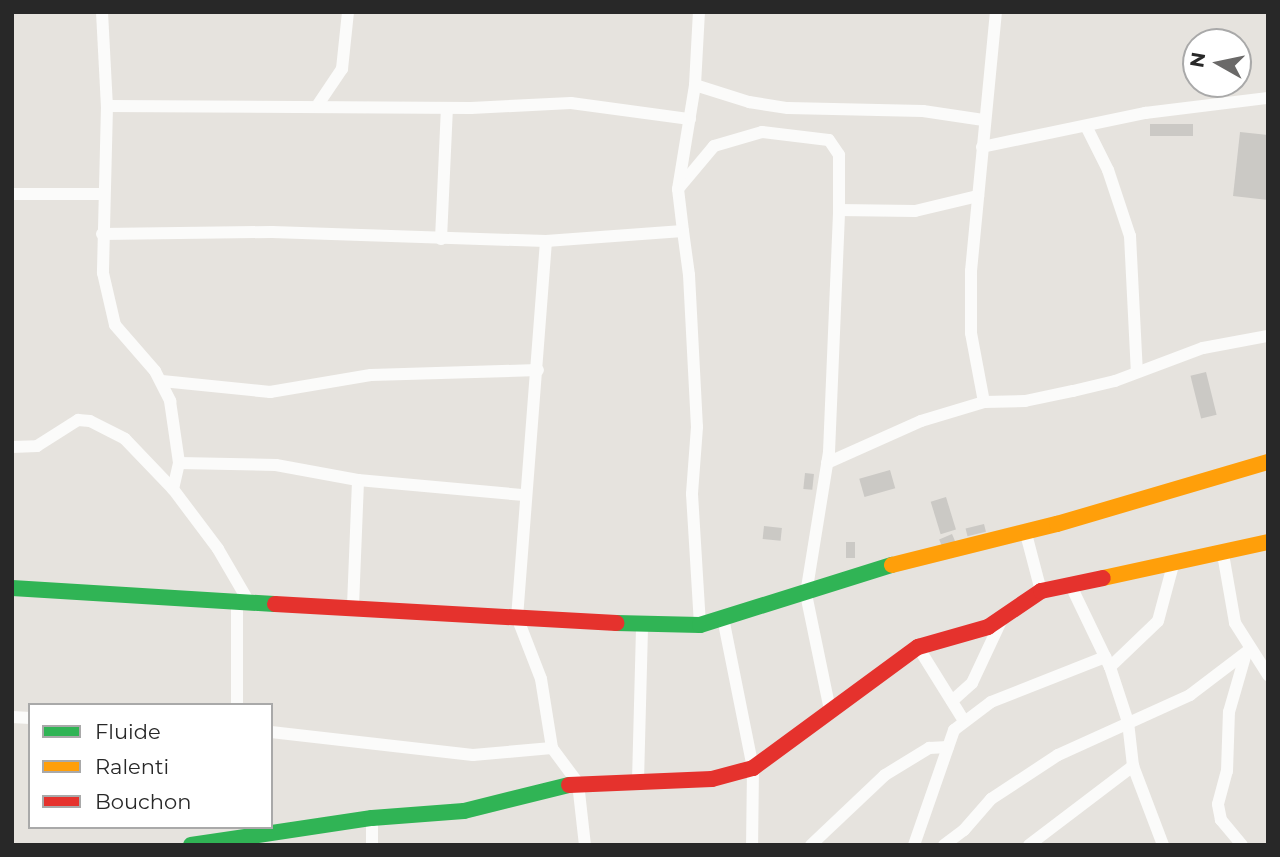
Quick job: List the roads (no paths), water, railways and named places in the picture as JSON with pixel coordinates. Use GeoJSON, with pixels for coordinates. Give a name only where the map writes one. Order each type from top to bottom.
{"type":"FeatureCollection","features":[{"type":"Feature","properties":{"kind":"street"},"geometry":{"type":"LineString","coordinates":[[102,12],[107,106],[102,194],[103,273],[115,325],[162,381],[170,401],[179,463],[173,489]]}},
{"type":"Feature","properties":{"kind":"street"},"geometry":{"type":"LineString","coordinates":[[317,106],[342,69],[348,12]]}},
{"type":"Feature","properties":{"kind":"street"},"geometry":{"type":"LineString","coordinates":[[699,12],[695,85],[678,189],[690,275],[697,427],[692,494],[700,625]]}},
{"type":"Feature","properties":{"kind":"street"},"geometry":{"type":"LineString","coordinates":[[984,401],[971,333],[983,120],[996,12]]}},
{"type":"Feature","properties":{"kind":"street"},"geometry":{"type":"LineString","coordinates":[[695,85],[749,102],[788,108],[923,111],[983,120]]}},
{"type":"Feature","properties":{"kind":"street"},"geometry":{"type":"LineString","coordinates":[[982,147],[1145,113],[1268,98]]}},
{"type":"Feature","properties":{"kind":"street"},"geometry":{"type":"LineString","coordinates":[[107,106],[447,108],[571,103],[690,119]]}},
{"type":"Feature","properties":{"kind":"street"},"geometry":{"type":"LineString","coordinates":[[441,239],[447,108]]}},
{"type":"Feature","properties":{"kind":"street"},"geometry":{"type":"LineString","coordinates":[[1086,126],[1108,170],[1130,236],[1138,372]]}},
{"type":"Feature","properties":{"kind":"street"},"geometry":{"type":"LineString","coordinates":[[678,189],[714,146],[762,132],[803,134],[829,140],[839,155],[839,210],[827,463],[806,594],[830,710]]}},
{"type":"Feature","properties":{"kind":"street"},"geometry":{"type":"LineString","coordinates":[[12,194],[102,194]]}},
{"type":"Feature","properties":{"kind":"street"},"geometry":{"type":"LineString","coordinates":[[839,210],[915,211],[978,196]]}},
{"type":"Feature","properties":{"kind":"street"},"geometry":{"type":"LineString","coordinates":[[102,234],[272,232],[546,241],[683,231]]}},
{"type":"Feature","properties":{"kind":"street"},"geometry":{"type":"LineString","coordinates":[[546,241],[538,370],[524,495],[517,617],[541,678],[552,748],[578,783],[585,845]]}},
{"type":"Feature","properties":{"kind":"street"},"geometry":{"type":"LineString","coordinates":[[827,463],[921,421],[984,401],[1025,401],[1138,372],[1203,348],[1268,336]]}},
{"type":"Feature","properties":{"kind":"street"},"geometry":{"type":"LineString","coordinates":[[162,381],[270,392],[371,375],[538,370]]}},
{"type":"Feature","properties":{"kind":"street"},"geometry":{"type":"LineString","coordinates":[[12,447],[37,446],[72,422],[90,421],[125,439],[173,489],[218,549],[243,602],[237,703]]}},
{"type":"Feature","properties":{"kind":"street"},"geometry":{"type":"LineString","coordinates":[[12,587],[642,625],[700,625],[806,594],[913,558],[1025,530],[1268,462]]}},
{"type":"Feature","properties":{"kind":"street"},"geometry":{"type":"LineString","coordinates":[[179,463],[276,465],[358,480],[524,495]]}},
{"type":"Feature","properties":{"kind":"street"},"geometry":{"type":"LineString","coordinates":[[353,606],[358,480]]}},
{"type":"Feature","properties":{"kind":"street"},"geometry":{"type":"LineString","coordinates":[[1025,530],[1041,591]]}},
{"type":"Feature","properties":{"kind":"street"},"geometry":{"type":"LineString","coordinates":[[191,845],[227,842],[251,832],[464,811],[578,783],[712,779],[753,768],[918,647],[974,633],[1002,619],[1041,591],[1173,565],[1268,542]]}},
{"type":"Feature","properties":{"kind":"street"},"geometry":{"type":"LineString","coordinates":[[1223,554],[1232,614],[1248,652],[1268,674]]}},
{"type":"Feature","properties":{"kind":"street"},"geometry":{"type":"LineString","coordinates":[[914,845],[954,730],[991,702],[1107,662],[1158,621],[1173,565]]}},
{"type":"Feature","properties":{"kind":"street"},"geometry":{"type":"LineString","coordinates":[[1071,586],[1107,662],[1128,722],[1133,766],[1163,845]]}},
{"type":"Feature","properties":{"kind":"street"},"geometry":{"type":"LineString","coordinates":[[723,618],[753,768],[752,845]]}},
{"type":"Feature","properties":{"kind":"street"},"geometry":{"type":"LineString","coordinates":[[952,701],[972,682],[1002,619]]}},
{"type":"Feature","properties":{"kind":"street"},"geometry":{"type":"LineString","coordinates":[[638,781],[642,625]]}},
{"type":"Feature","properties":{"kind":"street"},"geometry":{"type":"LineString","coordinates":[[918,647],[964,721]]}},
{"type":"Feature","properties":{"kind":"street"},"geometry":{"type":"LineString","coordinates":[[943,845],[964,830],[992,799],[1058,755],[1190,695],[1248,652]]}},
{"type":"Feature","properties":{"kind":"street"},"geometry":{"type":"LineString","coordinates":[[1242,845],[1221,820],[1218,804],[1227,772],[1229,712],[1248,652]]}},
{"type":"Feature","properties":{"kind":"street"},"geometry":{"type":"LineString","coordinates":[[273,732],[473,755],[552,748]]}},
{"type":"Feature","properties":{"kind":"street"},"geometry":{"type":"LineString","coordinates":[[811,845],[885,775],[929,748],[948,747]]}},
{"type":"Feature","properties":{"kind":"street"},"geometry":{"type":"LineString","coordinates":[[1029,845],[1133,766]]}},
{"type":"Feature","properties":{"kind":"street"},"geometry":{"type":"LineString","coordinates":[[372,818],[372,845]]}}]}
